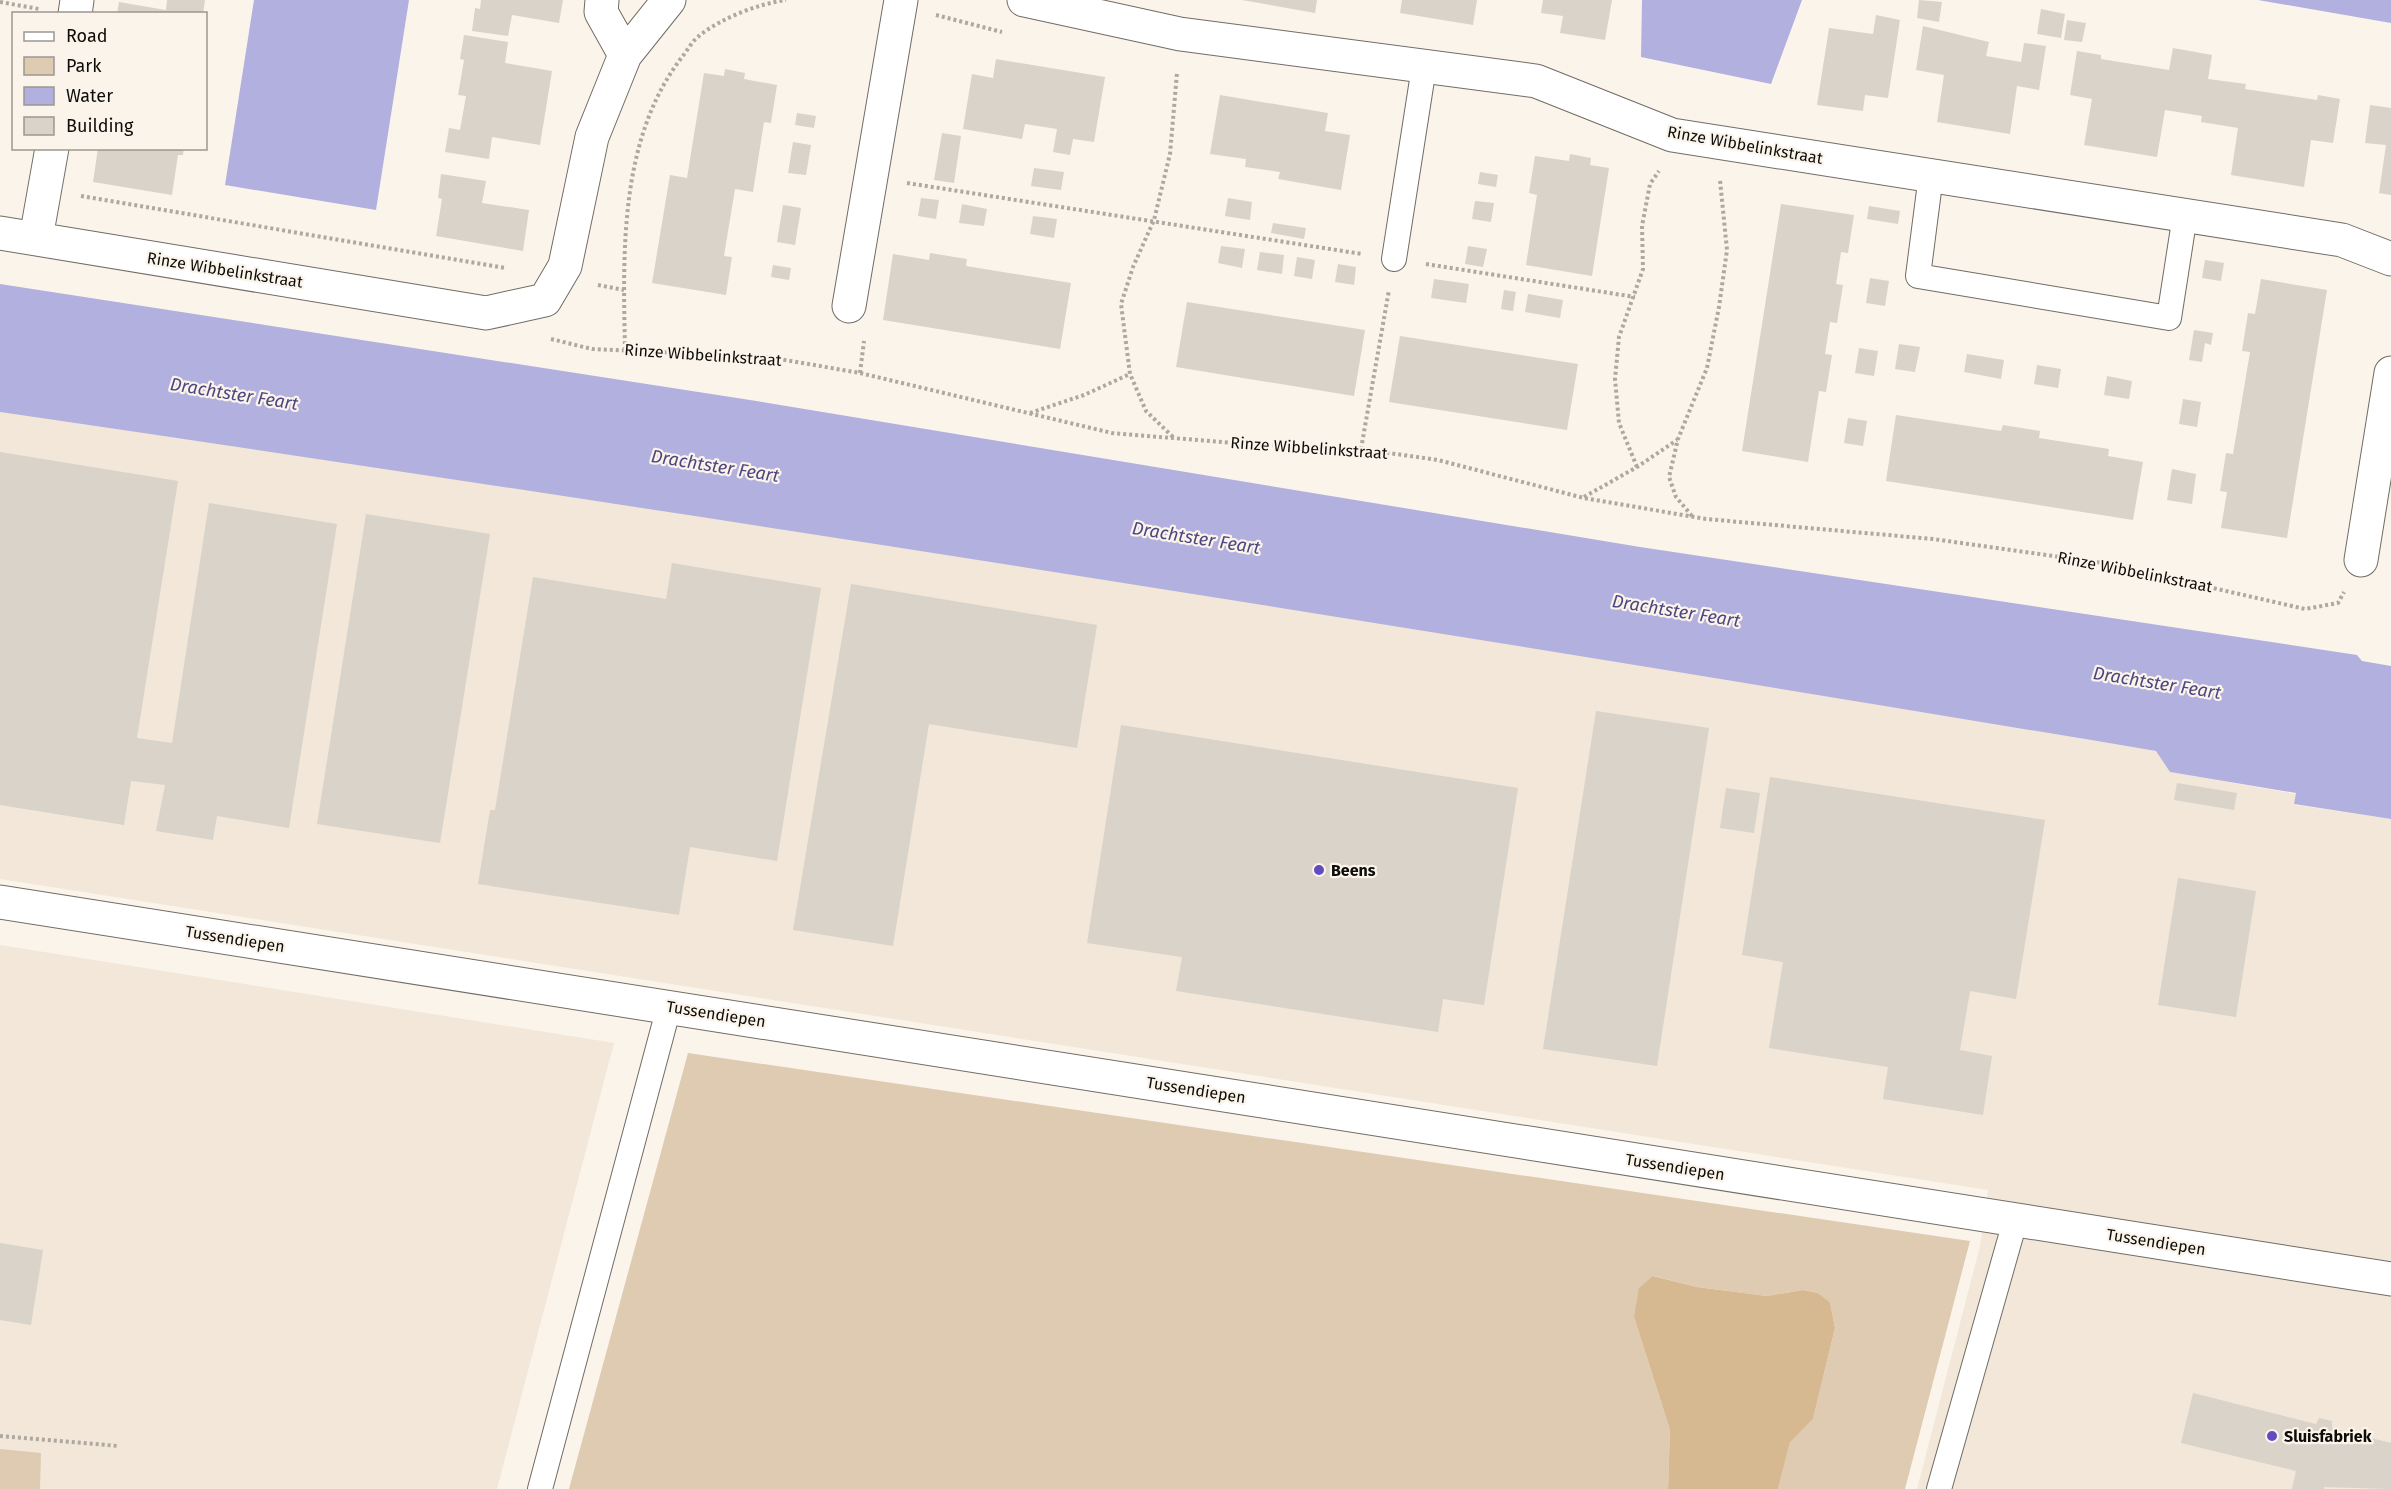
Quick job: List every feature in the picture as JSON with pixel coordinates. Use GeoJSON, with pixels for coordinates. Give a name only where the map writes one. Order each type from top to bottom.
{"type":"FeatureCollection","features":[{"type":"Feature","properties":{"kind":"street"},"geometry":{"type":"LineString","coordinates":[[602,0],[601,12],[625,55]]}},
{"type":"Feature","properties":{"kind":"street","name":"Rinze Wibbelinkstraat"},"geometry":{"type":"LineString","coordinates":[[0,233],[486,313],[545,300],[566,266],[592,137],[625,55],[669,0]]}},
{"type":"Feature","properties":{"kind":"street"},"geometry":{"type":"LineString","coordinates":[[849,306],[901,0]]}},
{"type":"Feature","properties":{"kind":"street","name":"Rinze Wibbelinkstraat"},"geometry":{"type":"LineString","coordinates":[[1024,0],[1180,34],[1536,81],[1672,135],[2342,240],[2391,259]]}},
{"type":"Feature","properties":{"kind":"street"},"geometry":{"type":"LineString","coordinates":[[36,238],[52,150]]}},
{"type":"Feature","properties":{"kind":"street"},"geometry":{"type":"LineString","coordinates":[[2361,560],[2391,373]]}},
{"type":"Feature","properties":{"kind":"street","name":"Tussendiepen"},"geometry":{"type":"LineString","coordinates":[[0,902],[1747,1179],[2016,1218],[2391,1279]]}},
{"type":"Feature","properties":{"kind":"lane"},"geometry":{"type":"LineString","coordinates":[[1394,259],[1424,67]]}},
{"type":"Feature","properties":{"kind":"lane"},"geometry":{"type":"LineString","coordinates":[[1931,175],[1917,276],[2169,318],[2185,215]]}},
{"type":"Feature","properties":{"kind":"lane"},"geometry":{"type":"LineString","coordinates":[[540,1489],[669,1007]]}},
{"type":"Feature","properties":{"kind":"lane"},"geometry":{"type":"LineString","coordinates":[[1939,1489],[2016,1218]]}},
{"type":"Feature","properties":{"kind":"path"},"geometry":{"type":"LineString","coordinates":[[625,350],[623,252],[637,154],[664,80],[698,36],[756,5],[786,0]]}},
{"type":"Feature","properties":{"kind":"path"},"geometry":{"type":"LineString","coordinates":[[1174,438],[1146,411],[1130,374],[1121,304],[1133,267],[1154,220],[1170,154],[1180,34]]}},
{"type":"Feature","properties":{"kind":"path"},"geometry":{"type":"LineString","coordinates":[[1638,468],[1619,423],[1615,379],[1619,337],[1644,269],[1642,226],[1650,184],[1661,167]]}},
{"type":"Feature","properties":{"kind":"path"},"geometry":{"type":"LineString","coordinates":[[1692,516],[1676,497],[1669,477],[1678,439],[1707,368],[1719,307],[1726,250],[1720,176]]}},
{"type":"Feature","properties":{"kind":"path"},"geometry":{"type":"LineString","coordinates":[[871,177],[1635,297]]}},
{"type":"Feature","properties":{"kind":"path"},"geometry":{"type":"LineString","coordinates":[[45,190],[624,290]]}},
{"type":"Feature","properties":{"kind":"path"},"geometry":{"type":"LineString","coordinates":[[1362,448],[1394,259]]}},
{"type":"Feature","properties":{"kind":"path","name":"Rinze Wibbelinkstraat"},"geometry":{"type":"LineString","coordinates":[[542,337],[592,349],[768,357],[860,373],[1112,433],[1362,448],[1438,460],[1584,498],[1692,516],[1933,539],[2103,563],[2305,609],[2338,603],[2361,560]]}},
{"type":"Feature","properties":{"kind":"path"},"geometry":{"type":"LineString","coordinates":[[1029,413],[1084,395],[1130,374]]}},
{"type":"Feature","properties":{"kind":"path"},"geometry":{"type":"LineString","coordinates":[[1584,498],[1638,468],[1678,439]]}},
{"type":"Feature","properties":{"kind":"path"},"geometry":{"type":"LineString","coordinates":[[0,1436],[118,1446]]}},
{"type":"Feature","properties":{"kind":"shaded area"},"geometry":{"type":"Polygon","coordinates":[[[0,412],[590,498],[1578,654],[2156,751],[2170,772],[2296,794],[2295,805],[2391,819],[2391,1489],[1917,1489],[1980,1246],[1988,1190],[0,879],[0,412]]]}},
{"type":"Feature","properties":{"kind":"shaded area"},"geometry":{"type":"Polygon","coordinates":[[[0,945],[614,1043],[497,1489],[0,1489],[0,945]]]}},
{"type":"Feature","properties":{"kind":"shaded area"},"geometry":{"type":"Polygon","coordinates":[[[1653,1276],[1697,1287],[1767,1296],[1803,1290],[1818,1293],[1830,1302],[1835,1328],[1813,1419],[1790,1442],[1778,1489],[1668,1489],[1670,1430],[1634,1317],[1639,1288],[1653,1276]]]}},
{"type":"Feature","properties":{"kind":"green space"},"geometry":{"type":"Polygon","coordinates":[[[688,1053],[1970,1241],[1905,1489],[1778,1489],[1790,1441],[1813,1419],[1835,1328],[1830,1302],[1818,1293],[1803,1290],[1767,1296],[1697,1287],[1654,1276],[1634,1317],[1670,1430],[1668,1489],[569,1489],[688,1053]]]}},
{"type":"Feature","properties":{"kind":"green space"},"geometry":{"type":"Polygon","coordinates":[[[0,1449],[41,1453],[40,1489],[0,1489],[0,1449]]]}},
{"type":"Feature","properties":{"kind":"water"},"geometry":{"type":"Polygon","coordinates":[[[254,0],[409,0],[376,210],[225,185],[254,0]]]}},
{"type":"Feature","properties":{"kind":"water"},"geometry":{"type":"Polygon","coordinates":[[[1642,0],[1802,0],[1771,84],[1641,57],[1642,0]]]}},
{"type":"Feature","properties":{"kind":"water"},"geometry":{"type":"Polygon","coordinates":[[[2258,0],[2391,0],[2391,23],[2258,0]]]}},
{"type":"Feature","properties":{"kind":"water","name":"Drachtster Feart"},"geometry":{"type":"Polygon","coordinates":[[[0,284],[750,400],[1640,547],[2357,655],[2362,661],[2391,666],[2391,819],[2294,804],[2296,793],[2170,772],[2156,751],[1079,576],[540,492],[0,412],[0,284]]]}},
{"type":"Feature","properties":{"kind":"building"},"geometry":{"type":"Polygon","coordinates":[[[167,0],[205,0],[203,12],[117,12],[119,2],[166,10],[167,0]]]}},
{"type":"Feature","properties":{"kind":"building"},"geometry":{"type":"Polygon","coordinates":[[[481,0],[563,0],[559,23],[512,15],[508,36],[472,31],[475,8],[480,9],[481,0]]]}},
{"type":"Feature","properties":{"kind":"building"},"geometry":{"type":"Polygon","coordinates":[[[1242,0],[1317,0],[1315,13],[1242,0]]]}},
{"type":"Feature","properties":{"kind":"building"},"geometry":{"type":"Polygon","coordinates":[[[1402,0],[1477,0],[1473,25],[1400,13],[1402,0]]]}},
{"type":"Feature","properties":{"kind":"building"},"geometry":{"type":"Polygon","coordinates":[[[1543,0],[1612,0],[1605,40],[1560,33],[1563,16],[1541,13],[1543,0]]]}},
{"type":"Feature","properties":{"kind":"building"},"geometry":{"type":"Polygon","coordinates":[[[1919,0],[1942,2],[1939,22],[1917,18],[1919,0]]]}},
{"type":"Feature","properties":{"kind":"building"},"geometry":{"type":"Polygon","coordinates":[[[2041,9],[2065,14],[2061,38],[2037,34],[2041,9]]]}},
{"type":"Feature","properties":{"kind":"building"},"geometry":{"type":"Polygon","coordinates":[[[1876,15],[1900,20],[1888,98],[1865,95],[1863,111],[1817,105],[1829,28],[1873,34],[1876,15]]]}},
{"type":"Feature","properties":{"kind":"building"},"geometry":{"type":"Polygon","coordinates":[[[2067,20],[2086,23],[2082,42],[2064,40],[2067,20]]]}},
{"type":"Feature","properties":{"kind":"building"},"geometry":{"type":"Polygon","coordinates":[[[1923,26],[1989,42],[1986,56],[2021,62],[2024,43],[2046,46],[2039,90],[2017,86],[2010,134],[1937,122],[1944,75],[1916,70],[1923,26]]]}},
{"type":"Feature","properties":{"kind":"building"},"geometry":{"type":"Polygon","coordinates":[[[464,35],[508,42],[505,63],[552,71],[540,145],[492,137],[489,159],[445,152],[449,128],[460,130],[466,96],[458,95],[464,60],[460,59],[464,35]]]}},
{"type":"Feature","properties":{"kind":"building"},"geometry":{"type":"Polygon","coordinates":[[[2173,48],[2212,55],[2208,79],[2246,84],[2245,89],[2317,100],[2318,95],[2340,99],[2333,143],[2311,140],[2304,187],[2231,175],[2238,128],[2201,122],[2202,116],[2165,110],[2157,157],[2084,145],[2092,99],[2070,95],[2077,51],[2101,55],[2101,59],[2169,70],[2173,48]]]}},
{"type":"Feature","properties":{"kind":"building"},"geometry":{"type":"Polygon","coordinates":[[[996,59],[1105,77],[1094,142],[1073,139],[1070,155],[1053,152],[1057,129],[1025,124],[1022,139],[963,129],[972,74],[993,78],[996,59]]]}},
{"type":"Feature","properties":{"kind":"building"},"geometry":{"type":"Polygon","coordinates":[[[725,69],[745,73],[744,79],[777,85],[771,123],[764,122],[753,192],[735,189],[724,256],[732,257],[726,295],[652,283],[670,175],[687,178],[704,73],[724,76],[725,69]]]}},
{"type":"Feature","properties":{"kind":"building"},"geometry":{"type":"Polygon","coordinates":[[[1220,95],[1328,113],[1325,131],[1350,135],[1341,190],[1278,179],[1280,172],[1245,167],[1246,159],[1210,154],[1220,95]]]}},
{"type":"Feature","properties":{"kind":"building"},"geometry":{"type":"Polygon","coordinates":[[[2370,105],[2391,108],[2391,195],[2379,193],[2386,145],[2365,143],[2370,105]]]}},
{"type":"Feature","properties":{"kind":"building"},"geometry":{"type":"Polygon","coordinates":[[[797,113],[816,116],[814,128],[795,125],[797,113]]]}},
{"type":"Feature","properties":{"kind":"building"},"geometry":{"type":"Polygon","coordinates":[[[942,133],[961,136],[954,183],[934,180],[942,133]]]}},
{"type":"Feature","properties":{"kind":"building"},"geometry":{"type":"Polygon","coordinates":[[[793,142],[811,145],[806,175],[788,173],[793,142]]]}},
{"type":"Feature","properties":{"kind":"building"},"geometry":{"type":"Polygon","coordinates":[[[98,150],[184,150],[183,155],[178,155],[172,195],[93,182],[98,150]]]}},
{"type":"Feature","properties":{"kind":"building"},"geometry":{"type":"Polygon","coordinates":[[[1570,154],[1591,158],[1590,165],[1609,168],[1592,276],[1526,265],[1537,195],[1529,193],[1535,156],[1569,161],[1570,154]]]}},
{"type":"Feature","properties":{"kind":"building"},"geometry":{"type":"Polygon","coordinates":[[[1034,168],[1064,172],[1061,190],[1031,186],[1034,168]]]}},
{"type":"Feature","properties":{"kind":"building"},"geometry":{"type":"Polygon","coordinates":[[[1480,172],[1498,175],[1496,187],[1478,184],[1480,172]]]}},
{"type":"Feature","properties":{"kind":"building"},"geometry":{"type":"Polygon","coordinates":[[[441,174],[486,181],[482,203],[529,210],[523,251],[436,236],[442,199],[438,198],[441,174]]]}},
{"type":"Feature","properties":{"kind":"building"},"geometry":{"type":"Polygon","coordinates":[[[921,198],[939,200],[936,219],[918,216],[921,198]]]}},
{"type":"Feature","properties":{"kind":"building"},"geometry":{"type":"Polygon","coordinates":[[[1228,198],[1252,202],[1250,220],[1225,216],[1228,198]]]}},
{"type":"Feature","properties":{"kind":"building"},"geometry":{"type":"Polygon","coordinates":[[[1475,201],[1494,203],[1491,222],[1472,219],[1475,201]]]}},
{"type":"Feature","properties":{"kind":"building"},"geometry":{"type":"Polygon","coordinates":[[[962,204],[987,209],[984,226],[959,223],[962,204]]]}},
{"type":"Feature","properties":{"kind":"building"},"geometry":{"type":"Polygon","coordinates":[[[1781,204],[1854,215],[1848,253],[1841,252],[1836,284],[1843,285],[1837,323],[1830,322],[1825,354],[1832,355],[1826,392],[1819,391],[1808,462],[1742,451],[1781,204]]]}},
{"type":"Feature","properties":{"kind":"building"},"geometry":{"type":"Polygon","coordinates":[[[783,205],[801,208],[795,245],[777,242],[783,205]]]}},
{"type":"Feature","properties":{"kind":"building"},"geometry":{"type":"Polygon","coordinates":[[[1869,206],[1900,211],[1898,224],[1867,219],[1869,206]]]}},
{"type":"Feature","properties":{"kind":"building"},"geometry":{"type":"Polygon","coordinates":[[[1033,216],[1057,219],[1054,238],[1030,234],[1033,216]]]}},
{"type":"Feature","properties":{"kind":"building"},"geometry":{"type":"Polygon","coordinates":[[[1273,223],[1306,228],[1304,239],[1271,233],[1273,223]]]}},
{"type":"Feature","properties":{"kind":"building"},"geometry":{"type":"Polygon","coordinates":[[[1221,246],[1245,249],[1242,268],[1218,263],[1221,246]]]}},
{"type":"Feature","properties":{"kind":"building"},"geometry":{"type":"Polygon","coordinates":[[[1468,246],[1487,249],[1483,267],[1465,264],[1468,246]]]}},
{"type":"Feature","properties":{"kind":"building"},"geometry":{"type":"Polygon","coordinates":[[[1260,252],[1284,255],[1282,274],[1257,270],[1260,252]]]}},
{"type":"Feature","properties":{"kind":"building"},"geometry":{"type":"Polygon","coordinates":[[[930,253],[967,259],[966,266],[1071,283],[1060,349],[883,320],[893,254],[929,260],[930,253]]]}},
{"type":"Feature","properties":{"kind":"building"},"geometry":{"type":"Polygon","coordinates":[[[1297,257],[1315,260],[1312,279],[1294,276],[1297,257]]]}},
{"type":"Feature","properties":{"kind":"building"},"geometry":{"type":"Polygon","coordinates":[[[2205,260],[2224,263],[2221,281],[2202,278],[2205,260]]]}},
{"type":"Feature","properties":{"kind":"building"},"geometry":{"type":"Polygon","coordinates":[[[1338,264],[1356,267],[1354,285],[1335,282],[1338,264]]]}},
{"type":"Feature","properties":{"kind":"building"},"geometry":{"type":"Polygon","coordinates":[[[773,265],[791,268],[789,280],[771,277],[773,265]]]}},
{"type":"Feature","properties":{"kind":"building"},"geometry":{"type":"Polygon","coordinates":[[[1870,278],[1889,281],[1885,306],[1866,303],[1870,278]]]}},
{"type":"Feature","properties":{"kind":"building"},"geometry":{"type":"Polygon","coordinates":[[[1434,279],[1469,284],[1466,303],[1431,298],[1434,279]]]}},
{"type":"Feature","properties":{"kind":"building"},"geometry":{"type":"Polygon","coordinates":[[[2261,279],[2327,290],[2287,538],[2221,528],[2227,492],[2220,491],[2226,453],[2233,454],[2250,352],[2242,351],[2248,313],[2255,314],[2261,279]]]}},
{"type":"Feature","properties":{"kind":"building"},"geometry":{"type":"Polygon","coordinates":[[[1504,290],[1516,292],[1513,311],[1501,309],[1504,290]]]}},
{"type":"Feature","properties":{"kind":"building"},"geometry":{"type":"Polygon","coordinates":[[[1528,294],[1563,300],[1560,318],[1525,312],[1528,294]]]}},
{"type":"Feature","properties":{"kind":"building"},"geometry":{"type":"Polygon","coordinates":[[[1187,302],[1365,330],[1354,396],[1176,367],[1187,302]]]}},
{"type":"Feature","properties":{"kind":"building"},"geometry":{"type":"Polygon","coordinates":[[[2194,330],[2213,333],[2211,345],[2205,343],[2202,362],[2189,360],[2194,330]]]}},
{"type":"Feature","properties":{"kind":"building"},"geometry":{"type":"Polygon","coordinates":[[[1400,336],[1578,364],[1567,430],[1389,402],[1400,336]]]}},
{"type":"Feature","properties":{"kind":"building"},"geometry":{"type":"Polygon","coordinates":[[[1899,344],[1920,347],[1915,372],[1895,369],[1899,344]]]}},
{"type":"Feature","properties":{"kind":"building"},"geometry":{"type":"Polygon","coordinates":[[[1859,348],[1878,351],[1874,376],[1855,373],[1859,348]]]}},
{"type":"Feature","properties":{"kind":"building"},"geometry":{"type":"Polygon","coordinates":[[[1967,354],[2004,360],[2001,379],[1964,372],[1967,354]]]}},
{"type":"Feature","properties":{"kind":"building"},"geometry":{"type":"Polygon","coordinates":[[[2037,365],[2061,369],[2058,388],[2034,384],[2037,365]]]}},
{"type":"Feature","properties":{"kind":"building"},"geometry":{"type":"Polygon","coordinates":[[[2107,376],[2132,381],[2129,399],[2104,395],[2107,376]]]}},
{"type":"Feature","properties":{"kind":"building"},"geometry":{"type":"Polygon","coordinates":[[[2183,399],[2201,402],[2197,427],[2179,424],[2183,399]]]}},
{"type":"Feature","properties":{"kind":"building"},"geometry":{"type":"Polygon","coordinates":[[[1896,415],[2001,431],[2003,425],[2040,431],[2039,438],[2109,449],[2108,456],[2143,462],[2133,520],[1886,481],[1896,415]]]}},
{"type":"Feature","properties":{"kind":"building"},"geometry":{"type":"Polygon","coordinates":[[[1848,418],[1867,421],[1863,446],[1844,443],[1848,418]]]}},
{"type":"Feature","properties":{"kind":"building"},"geometry":{"type":"Polygon","coordinates":[[[0,452],[178,481],[137,738],[172,743],[209,503],[337,524],[289,828],[217,816],[213,840],[156,831],[165,785],[131,781],[124,825],[0,805],[0,452]]]}},
{"type":"Feature","properties":{"kind":"building"},"geometry":{"type":"Polygon","coordinates":[[[2172,469],[2196,474],[2192,504],[2167,500],[2172,469]]]}},
{"type":"Feature","properties":{"kind":"building"},"geometry":{"type":"Polygon","coordinates":[[[366,514],[490,534],[440,843],[317,824],[366,514]]]}},
{"type":"Feature","properties":{"kind":"building"},"geometry":{"type":"Polygon","coordinates":[[[672,563],[821,588],[777,861],[690,847],[679,915],[478,884],[490,810],[495,810],[533,577],[666,599],[672,563]]]}},
{"type":"Feature","properties":{"kind":"building"},"geometry":{"type":"Polygon","coordinates":[[[851,584],[1097,625],[1077,748],[929,724],[893,946],[793,930],[851,584]]]}},
{"type":"Feature","properties":{"kind":"building"},"geometry":{"type":"Polygon","coordinates":[[[1596,711],[1709,728],[1657,1066],[1543,1049],[1596,711]]]}},
{"type":"Feature","properties":{"kind":"building"},"geometry":{"type":"Polygon","coordinates":[[[1121,725],[1518,788],[1484,1005],[1443,999],[1438,1032],[1176,991],[1182,957],[1087,943],[1121,725]]]}},
{"type":"Feature","properties":{"kind":"building"},"geometry":{"type":"Polygon","coordinates":[[[1770,777],[2045,820],[2016,999],[1970,991],[1960,1050],[1992,1056],[1983,1115],[1883,1099],[1888,1067],[1769,1048],[1783,962],[1742,955],[1770,777]]]}},
{"type":"Feature","properties":{"kind":"building"},"geometry":{"type":"Polygon","coordinates":[[[2177,783],[2237,793],[2234,810],[2174,800],[2177,783]]]}},
{"type":"Feature","properties":{"kind":"building"},"geometry":{"type":"Polygon","coordinates":[[[1726,788],[1760,793],[1754,833],[1720,828],[1726,788]]]}},
{"type":"Feature","properties":{"kind":"building"},"geometry":{"type":"Polygon","coordinates":[[[2178,878],[2256,891],[2236,1017],[2158,1005],[2178,878]]]}},
{"type":"Feature","properties":{"kind":"building"},"geometry":{"type":"Polygon","coordinates":[[[0,1243],[43,1250],[31,1325],[0,1320],[0,1243]]]}},
{"type":"Feature","properties":{"kind":"building","name":"Sluisfabriek"},"geometry":{"type":"Polygon","coordinates":[[[2193,1393],[2316,1424],[2319,1418],[2332,1421],[2332,1428],[2391,1443],[2391,1489],[2324,1487],[2324,1489],[2292,1489],[2296,1471],[2181,1443],[2193,1393]]]}},
{"type":"Feature","properties":{"kind":"place","name":"Beens"},"geometry":{"type":"Point","coordinates":[1319,870]}},
{"type":"Feature","properties":{"kind":"place","name":"Sluisfabriek"},"geometry":{"type":"Point","coordinates":[2272,1436]}}]}
